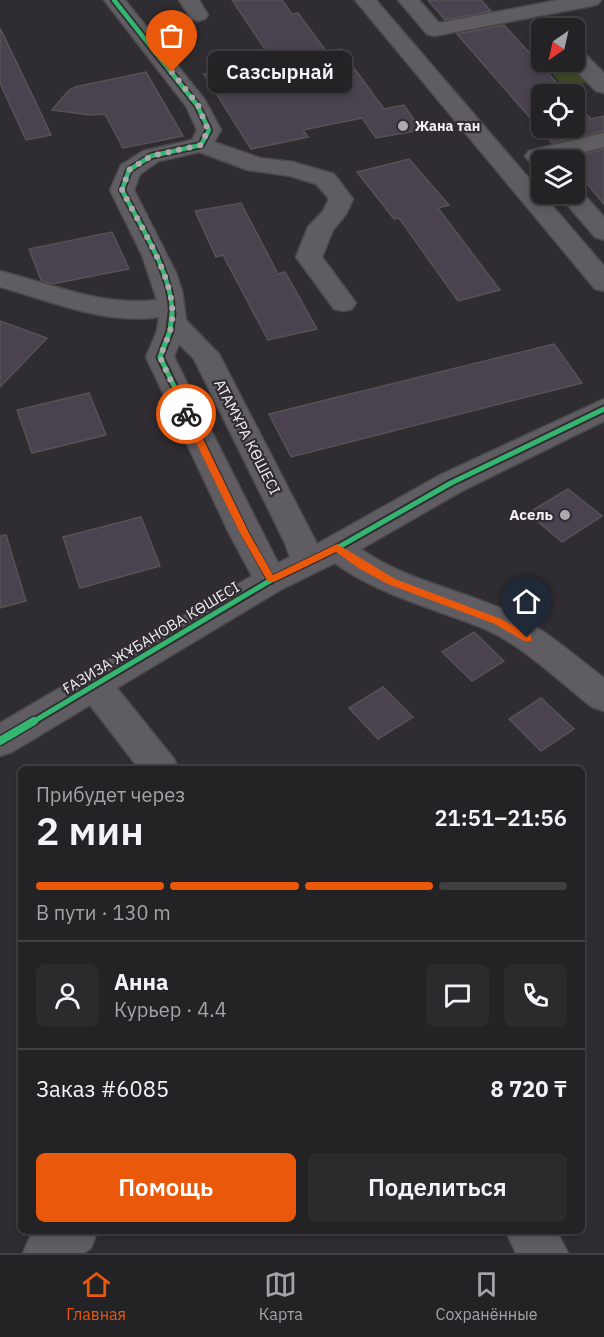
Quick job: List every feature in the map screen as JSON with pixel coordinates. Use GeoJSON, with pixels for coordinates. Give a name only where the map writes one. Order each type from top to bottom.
{"type":"FeatureCollection","features":[{"type":"Feature","properties":{"kind":"street"},"geometry":{"type":"LineString","coordinates":[[114,0],[198,105],[208,130],[201,145]]}},
{"type":"Feature","properties":{"kind":"street"},"geometry":{"type":"LineString","coordinates":[[364,0],[604,283]]}},
{"type":"Feature","properties":{"kind":"street"},"geometry":{"type":"LineString","coordinates":[[408,0],[434,30],[591,0]]}},
{"type":"Feature","properties":{"kind":"street"},"geometry":{"type":"LineString","coordinates":[[530,12],[536,18]]}},
{"type":"Feature","properties":{"kind":"street"},"geometry":{"type":"LineString","coordinates":[[585,67],[604,86]]}},
{"type":"Feature","properties":{"kind":"street"},"geometry":{"type":"LineString","coordinates":[[562,150],[604,140]]}},
{"type":"Feature","properties":{"kind":"street"},"geometry":{"type":"LineString","coordinates":[[271,580],[240,523],[160,357],[172,315],[165,277],[122,190],[129,170],[151,156],[201,145],[255,165],[293,169],[325,180],[341,199],[334,214],[321,227],[309,257],[343,303]]}},
{"type":"Feature","properties":{"kind":"street"},"geometry":{"type":"LineString","coordinates":[[579,204],[604,232]]}},
{"type":"Feature","properties":{"kind":"street"},"geometry":{"type":"LineString","coordinates":[[0,279],[102,307],[172,315]]}},
{"type":"Feature","properties":{"kind":"street","name":"АТАМҰРА КӨШЕСІ"},"geometry":{"type":"LineString","coordinates":[[172,315],[205,354],[302,543],[307,562]]}},
{"type":"Feature","properties":{"kind":"street","name":"ҒАЗИЗА ЖҰБАНОВА КӨШЕСІ"},"geometry":{"type":"LineString","coordinates":[[0,741],[271,580],[337,548],[451,483],[604,409]]}},
{"type":"Feature","properties":{"kind":"street"},"geometry":{"type":"LineString","coordinates":[[337,548],[363,567],[391,582],[498,621],[527,638],[604,697]]}},
{"type":"Feature","properties":{"kind":"street"},"geometry":{"type":"LineString","coordinates":[[95,686],[158,766]]}},
{"type":"Feature","properties":{"kind":"street"},"geometry":{"type":"LineString","coordinates":[[46,1253],[72,1234]]}},
{"type":"Feature","properties":{"kind":"street"},"geometry":{"type":"LineString","coordinates":[[530,1234],[545,1253]]}},
{"type":"Feature","properties":{"kind":"green space"},"geometry":{"type":"Polygon","coordinates":[[[551,72],[578,72],[587,82],[578,84],[561,84],[551,72]]]}},
{"type":"Feature","properties":{"kind":"building"},"geometry":{"type":"Polygon","coordinates":[[[232,0],[282,0],[292,14],[298,13],[326,51],[340,49],[384,109],[404,105],[421,130],[376,138],[362,118],[303,130],[308,137],[251,149],[204,74],[273,61],[232,0]]]}},
{"type":"Feature","properties":{"kind":"building"},"geometry":{"type":"Polygon","coordinates":[[[428,0],[481,0],[491,11],[445,20],[428,0]]]}},
{"type":"Feature","properties":{"kind":"building"},"geometry":{"type":"Polygon","coordinates":[[[504,25],[531,55],[531,72],[547,72],[558,84],[531,84],[531,119],[457,34],[504,25]]]}},
{"type":"Feature","properties":{"kind":"building"},"geometry":{"type":"Polygon","coordinates":[[[0,28],[51,135],[26,140],[0,83],[0,28]]]}},
{"type":"Feature","properties":{"kind":"building"},"geometry":{"type":"Polygon","coordinates":[[[146,72],[183,136],[123,148],[105,114],[90,115],[52,110],[69,90],[75,87],[146,72]]]}},
{"type":"Feature","properties":{"kind":"building"},"geometry":{"type":"Polygon","coordinates":[[[585,113],[591,119],[604,116],[604,131],[585,135],[585,113]]]}},
{"type":"Feature","properties":{"kind":"building"},"geometry":{"type":"Polygon","coordinates":[[[548,138],[574,138],[552,143],[548,138]]]}},
{"type":"Feature","properties":{"kind":"building"},"geometry":{"type":"Polygon","coordinates":[[[604,149],[604,204],[585,181],[585,154],[604,149]]]}},
{"type":"Feature","properties":{"kind":"building"},"geometry":{"type":"Polygon","coordinates":[[[409,159],[449,205],[438,208],[500,290],[458,301],[399,218],[394,219],[357,172],[409,159]]]}},
{"type":"Feature","properties":{"kind":"building"},"geometry":{"type":"Polygon","coordinates":[[[241,203],[278,274],[285,272],[317,329],[268,340],[223,255],[216,257],[195,211],[241,203]]]}},
{"type":"Feature","properties":{"kind":"building"},"geometry":{"type":"Polygon","coordinates":[[[112,232],[129,269],[52,284],[41,280],[29,249],[112,232]]]}},
{"type":"Feature","properties":{"kind":"building"},"geometry":{"type":"Polygon","coordinates":[[[0,321],[47,338],[0,387],[0,321]]]}},
{"type":"Feature","properties":{"kind":"building"},"geometry":{"type":"Polygon","coordinates":[[[554,344],[582,383],[291,457],[269,414],[554,344]]]}},
{"type":"Feature","properties":{"kind":"building"},"geometry":{"type":"Polygon","coordinates":[[[89,393],[106,435],[32,453],[17,410],[89,393]]]}},
{"type":"Feature","properties":{"kind":"building","name":"Асель"},"geometry":{"type":"Polygon","coordinates":[[[568,489],[602,516],[562,542],[528,513],[568,489]]]}},
{"type":"Feature","properties":{"kind":"building"},"geometry":{"type":"Polygon","coordinates":[[[141,517],[160,566],[80,588],[63,537],[141,517]]]}},
{"type":"Feature","properties":{"kind":"building"},"geometry":{"type":"Polygon","coordinates":[[[6,535],[26,601],[0,608],[0,536],[6,535]]]}},
{"type":"Feature","properties":{"kind":"building"},"geometry":{"type":"Polygon","coordinates":[[[474,632],[504,661],[472,681],[442,652],[474,632]]]}},
{"type":"Feature","properties":{"kind":"building"},"geometry":{"type":"Polygon","coordinates":[[[383,687],[413,717],[378,739],[349,708],[383,687]]]}},
{"type":"Feature","properties":{"kind":"building"},"geometry":{"type":"Polygon","coordinates":[[[541,698],[574,729],[541,751],[509,719],[541,698]]]}},
{"type":"Feature","properties":{"kind":"cycle path"},"geometry":{"type":"LineString","coordinates":[[114,0],[197,105],[209,130],[201,145],[151,156],[129,170],[122,190],[155,255],[169,291],[172,323],[160,357],[245,533],[271,580]]}},
{"type":"Feature","properties":{"kind":"cycle path"},"geometry":{"type":"LineString","coordinates":[[0,741],[271,580],[337,548],[451,483],[604,409]]}},
{"type":"Feature","properties":{"kind":"way so far"},"geometry":{"type":"LineString","coordinates":[[172,72],[198,105],[208,130],[201,145],[151,156],[129,170],[122,190],[165,277],[172,307],[172,322],[160,357],[186,414]]}},
{"type":"Feature","properties":{"kind":"place","name":"Сазсырнай"},"geometry":{"type":"Point","coordinates":[172,72]}},
{"type":"Feature","properties":{"kind":"place","name":"Жана тан"},"geometry":{"type":"Point","coordinates":[403,126]}},
{"type":"Feature","properties":{"kind":"place","name":"Асель"},"geometry":{"type":"Point","coordinates":[565,515]}},
{"type":"Feature","properties":{"kind":"route"},"geometry":{"type":"LineString","coordinates":[[186,414],[271,580],[337,548],[363,567],[391,582],[498,621],[527,638]]}}]}
